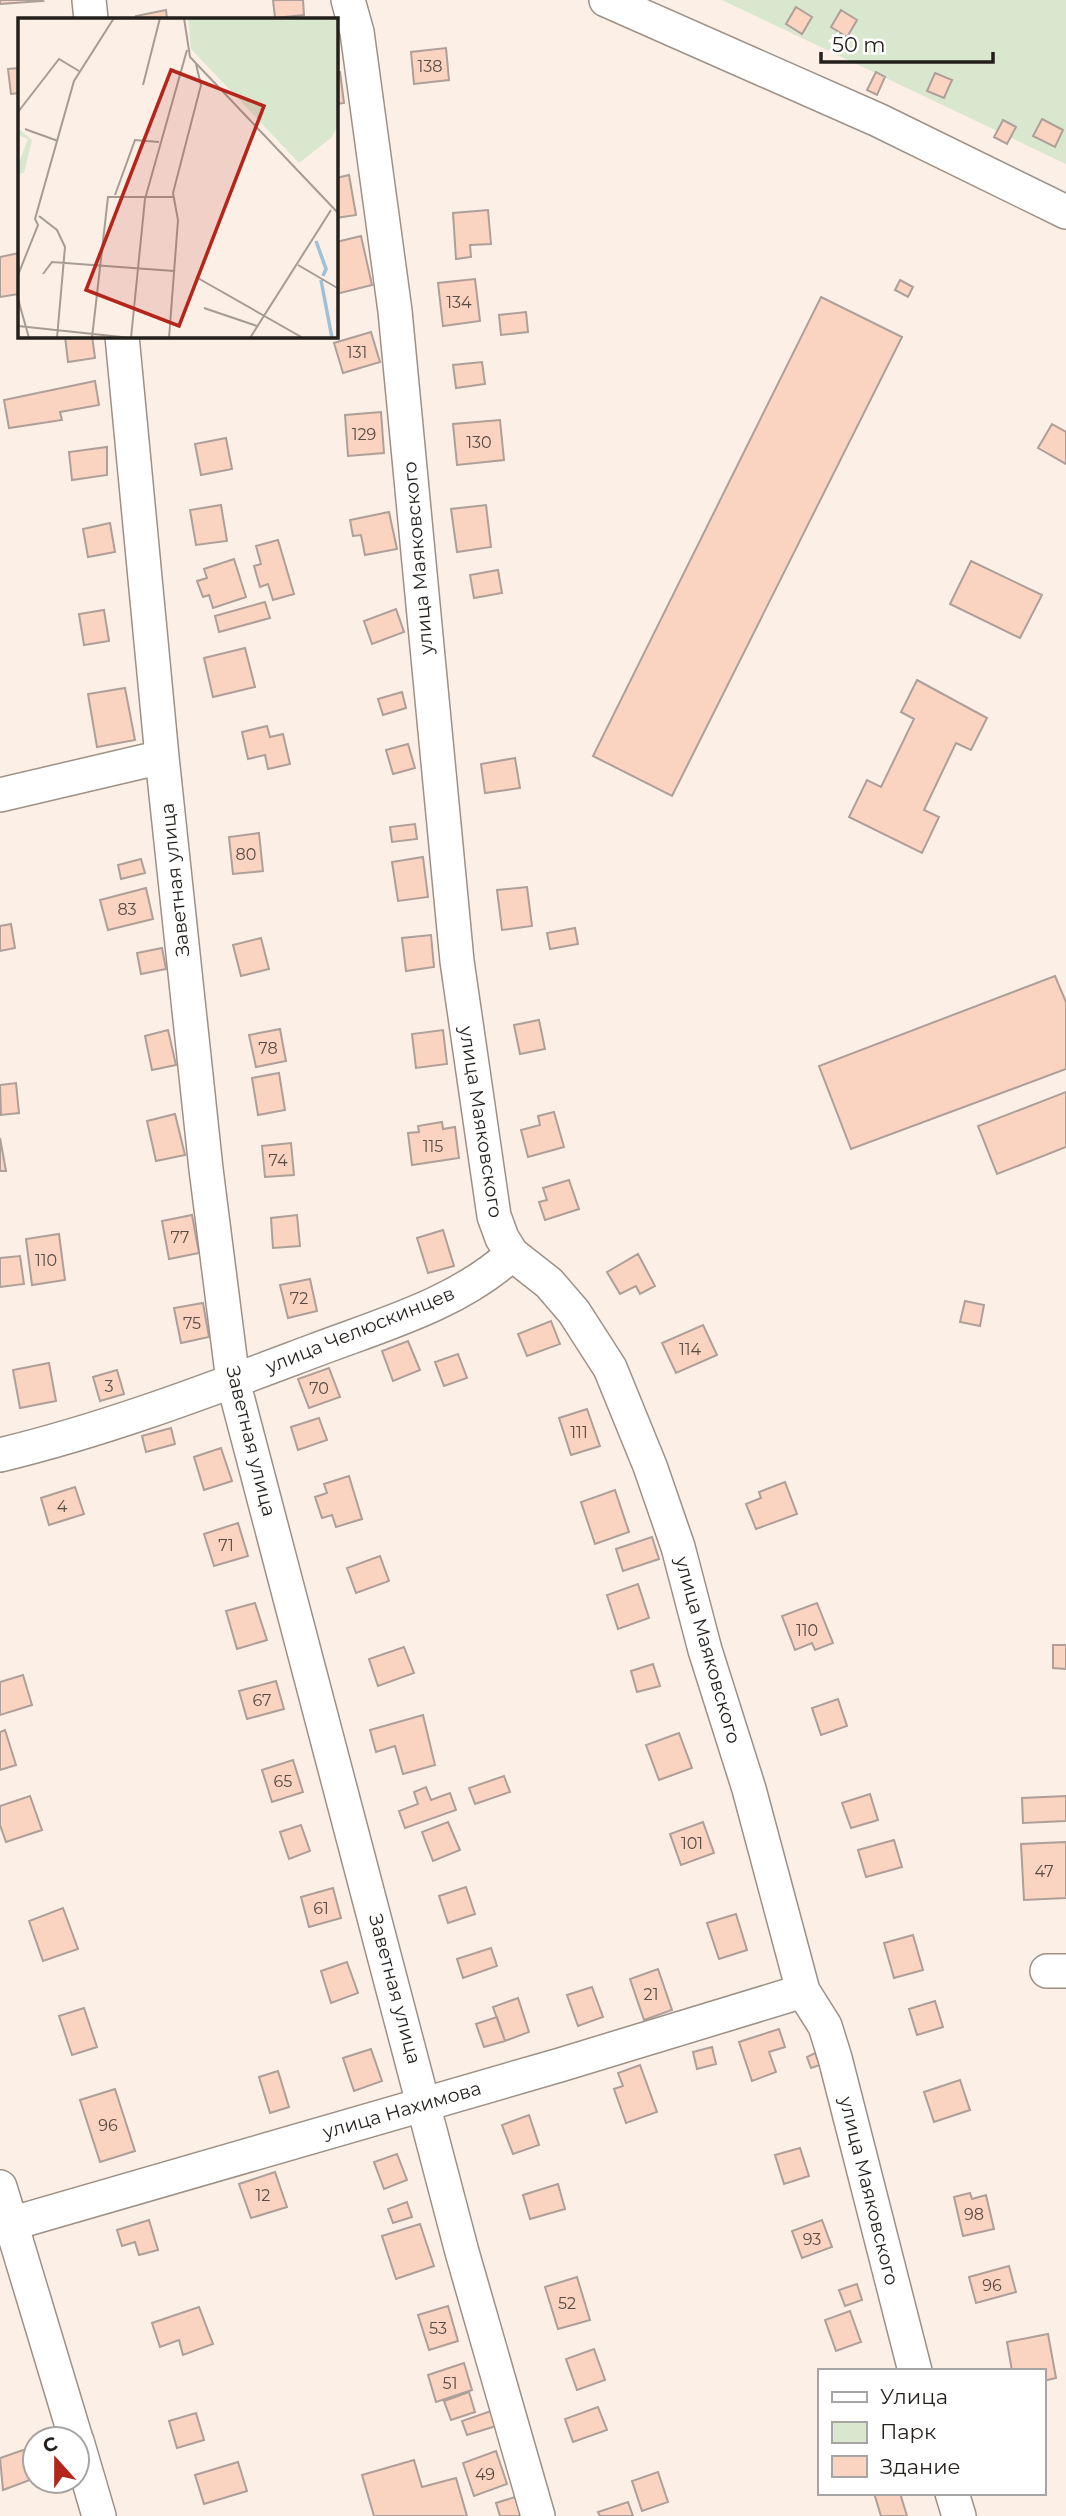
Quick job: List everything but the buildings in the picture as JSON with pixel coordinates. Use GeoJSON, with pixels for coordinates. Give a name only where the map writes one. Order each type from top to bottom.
{"type":"FeatureCollection","features":[{"type":"Feature","properties":{"kind":"street"},"geometry":{"type":"LineString","coordinates":[[89,0],[91,18]]}},
{"type":"Feature","properties":{"kind":"street","name":"улица Маяковского"},"geometry":{"type":"LineString","coordinates":[[348,0],[357,32],[395,312],[457,961],[494,1216],[502,1238],[512,1254],[549,1283],[574,1312],[610,1368],[650,1466],[678,1547],[705,1650],[749,1789],[803,1991],[825,2026],[835,2058],[914,2369]]}},
{"type":"Feature","properties":{"kind":"street"},"geometry":{"type":"LineString","coordinates":[[606,0],[878,120],[1066,212]]}},
{"type":"Feature","properties":{"kind":"street","name":"Заветная улица"},"geometry":{"type":"LineString","coordinates":[[122,338],[162,757],[206,1169],[233,1381],[425,2103],[462,2252],[538,2516]]}},
{"type":"Feature","properties":{"kind":"street"},"geometry":{"type":"LineString","coordinates":[[0,795],[162,757]]}},
{"type":"Feature","properties":{"kind":"street","name":"улица Челюскинцев"},"geometry":{"type":"LineString","coordinates":[[0,1455],[141,1415],[400,1318],[448,1297],[488,1274],[512,1254]]}},
{"type":"Feature","properties":{"kind":"street","name":"улица Нахимова"},"geometry":{"type":"LineString","coordinates":[[5,2225],[803,1991]]}},
{"type":"Feature","properties":{"kind":"street"},"geometry":{"type":"LineString","coordinates":[[0,2187],[5,2225],[72,2425]]}},
{"type":"Feature","properties":{"kind":"street"},"geometry":{"type":"LineString","coordinates":[[91,2488],[99,2516]]}},
{"type":"Feature","properties":{"kind":"street"},"geometry":{"type":"LineString","coordinates":[[953,2495],[959,2516]]}},
{"type":"Feature","properties":{"kind":"green space"},"geometry":{"type":"Polygon","coordinates":[[[722,0],[1066,0],[1066,164],[722,0]]]}}]}
